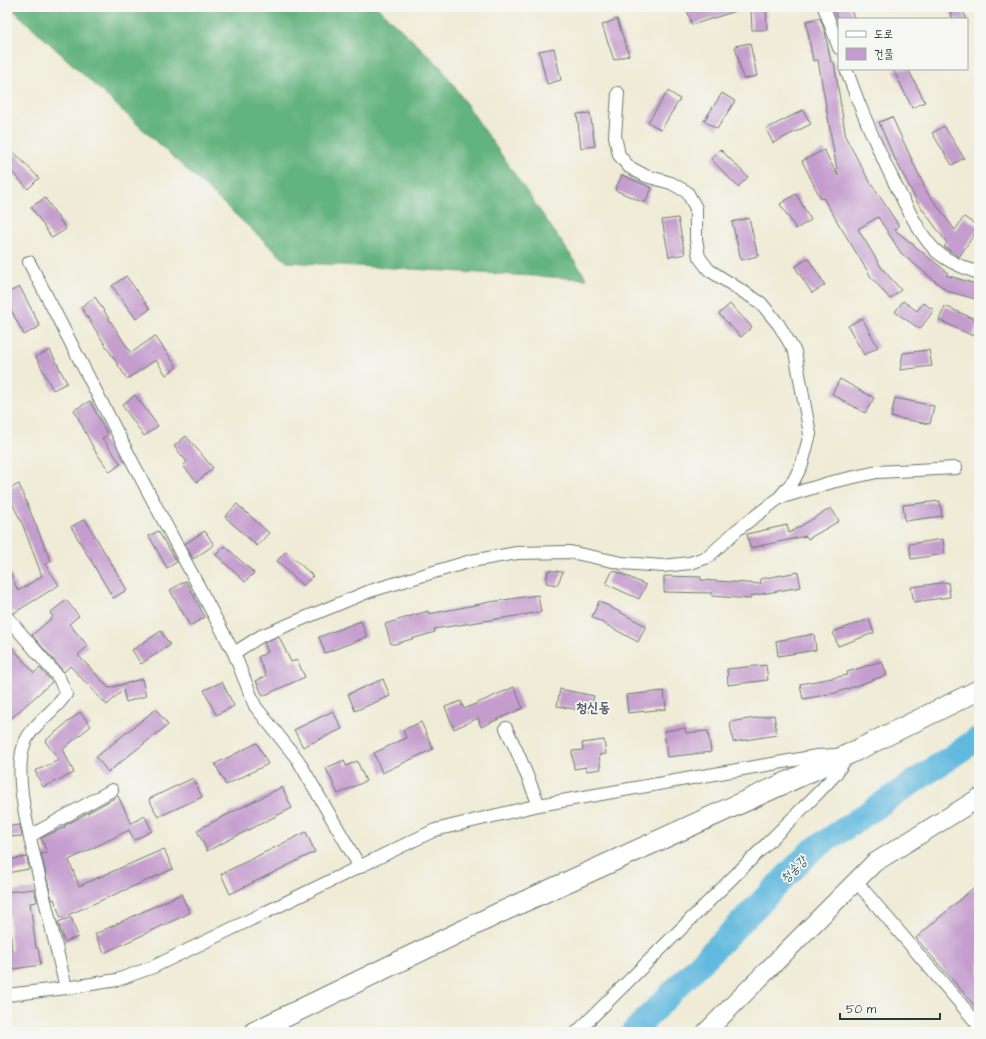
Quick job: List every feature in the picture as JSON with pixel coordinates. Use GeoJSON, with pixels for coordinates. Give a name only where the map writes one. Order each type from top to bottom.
{"type":"FeatureCollection","features":[{"type":"Feature","properties":{"kind":"main road"},"geometry":{"type":"LineString","coordinates":[[254,1032],[499,913],[849,754],[979,690]]}},
{"type":"Feature","properties":{"kind":"street"},"geometry":{"type":"LineString","coordinates":[[824,7],[838,45]]}},
{"type":"Feature","properties":{"kind":"street"},"geometry":{"type":"LineString","coordinates":[[846,70],[864,118],[887,170],[920,229],[936,251],[956,265],[979,273]]}},
{"type":"Feature","properties":{"kind":"street"},"geometry":{"type":"LineString","coordinates":[[234,653],[261,636],[370,591],[479,560],[517,553],[570,552],[622,563],[664,566],[690,563],[708,557],[737,530],[778,499],[794,480],[800,470],[810,434],[795,352],[779,325],[761,303],[709,270],[699,257],[696,239],[696,208],[687,192],[671,183],[646,176],[629,167],[619,155],[615,136],[618,93]]}},
{"type":"Feature","properties":{"kind":"street"},"geometry":{"type":"LineString","coordinates":[[28,262],[234,653],[255,706],[298,760],[360,867]]}},
{"type":"Feature","properties":{"kind":"street"},"geometry":{"type":"LineString","coordinates":[[778,499],[832,482],[877,472],[956,468]]}},
{"type":"Feature","properties":{"kind":"street"},"geometry":{"type":"LineString","coordinates":[[7,617],[59,678],[66,694],[59,705],[29,734],[23,748],[21,773],[30,836],[66,988]]}},
{"type":"Feature","properties":{"kind":"street"},"geometry":{"type":"LineString","coordinates":[[506,728],[519,756],[538,805]]}},
{"type":"Feature","properties":{"kind":"street"},"geometry":{"type":"LineString","coordinates":[[7,995],[117,980],[153,967],[435,830],[538,805],[817,756],[849,754]]}},
{"type":"Feature","properties":{"kind":"street"},"geometry":{"type":"LineString","coordinates":[[577,1032],[818,793],[835,775],[849,754]]}},
{"type":"Feature","properties":{"kind":"street"},"geometry":{"type":"LineString","coordinates":[[30,836],[112,790]]}},
{"type":"Feature","properties":{"kind":"street"},"geometry":{"type":"LineString","coordinates":[[706,1032],[855,880],[874,863],[979,798]]}},
{"type":"Feature","properties":{"kind":"street"},"geometry":{"type":"LineString","coordinates":[[855,880],[976,1022],[979,1029]]}},
{"type":"Feature","properties":{"kind":"green space"},"geometry":{"type":"Polygon","coordinates":[[[10,7],[377,7],[440,66],[587,279],[287,262],[10,7]]]}},
{"type":"Feature","properties":{"kind":"building"},"geometry":{"type":"Polygon","coordinates":[[[686,7],[742,7],[742,9],[692,25],[686,7]]]}},
{"type":"Feature","properties":{"kind":"building"},"geometry":{"type":"Polygon","coordinates":[[[751,7],[766,7],[767,30],[752,30],[751,7]]]}},
{"type":"Feature","properties":{"kind":"building"},"geometry":{"type":"Polygon","coordinates":[[[833,7],[849,7],[854,18],[838,18],[833,7]]]}},
{"type":"Feature","properties":{"kind":"building"},"geometry":{"type":"Polygon","coordinates":[[[948,7],[962,7],[966,18],[953,18],[948,7]]]}},
{"type":"Feature","properties":{"kind":"building"},"geometry":{"type":"Polygon","coordinates":[[[820,18],[825,32],[831,62],[834,62],[846,138],[867,177],[899,226],[895,230],[948,273],[946,275],[979,285],[979,300],[947,291],[901,253],[878,217],[858,229],[881,267],[901,290],[890,299],[871,277],[823,198],[821,199],[802,161],[824,150],[838,176],[818,60],[813,61],[806,21],[820,18]]]}},
{"type":"Feature","properties":{"kind":"building"},"geometry":{"type":"Polygon","coordinates":[[[617,19],[629,55],[614,60],[602,25],[617,19]]]}},
{"type":"Feature","properties":{"kind":"building"},"geometry":{"type":"Polygon","coordinates":[[[750,43],[757,76],[743,79],[735,46],[750,43]]]}},
{"type":"Feature","properties":{"kind":"building"},"geometry":{"type":"Polygon","coordinates":[[[554,48],[561,80],[547,84],[539,51],[554,48]]]}},
{"type":"Feature","properties":{"kind":"building"},"geometry":{"type":"Polygon","coordinates":[[[893,70],[909,70],[925,102],[912,108],[893,70]]]}},
{"type":"Feature","properties":{"kind":"building"},"geometry":{"type":"Polygon","coordinates":[[[668,91],[680,99],[661,130],[648,122],[668,91]]]}},
{"type":"Feature","properties":{"kind":"building"},"geometry":{"type":"Polygon","coordinates":[[[722,93],[735,101],[717,129],[704,121],[722,93]]]}},
{"type":"Feature","properties":{"kind":"building"},"geometry":{"type":"Polygon","coordinates":[[[803,110],[811,124],[773,143],[766,129],[803,110]]]}},
{"type":"Feature","properties":{"kind":"building"},"geometry":{"type":"Polygon","coordinates":[[[590,113],[595,146],[581,148],[577,114],[590,113]]]}},
{"type":"Feature","properties":{"kind":"building"},"geometry":{"type":"Polygon","coordinates":[[[892,117],[927,192],[955,230],[964,217],[979,227],[959,257],[944,247],[947,243],[916,200],[891,151],[879,122],[892,117]]]}},
{"type":"Feature","properties":{"kind":"building"},"geometry":{"type":"Polygon","coordinates":[[[944,126],[964,158],[952,165],[932,133],[944,126]]]}},
{"type":"Feature","properties":{"kind":"building"},"geometry":{"type":"Polygon","coordinates":[[[7,145],[39,178],[28,189],[7,167],[7,145]]]}},
{"type":"Feature","properties":{"kind":"building"},"geometry":{"type":"Polygon","coordinates":[[[720,149],[748,177],[738,187],[711,159],[720,149]]]}},
{"type":"Feature","properties":{"kind":"building"},"geometry":{"type":"Polygon","coordinates":[[[622,175],[652,188],[645,203],[615,190],[622,175]]]}},
{"type":"Feature","properties":{"kind":"building"},"geometry":{"type":"Polygon","coordinates":[[[796,194],[811,220],[796,229],[780,204],[796,194]]]}},
{"type":"Feature","properties":{"kind":"building"},"geometry":{"type":"Polygon","coordinates":[[[45,198],[66,229],[52,238],[31,207],[45,198]]]}},
{"type":"Feature","properties":{"kind":"building"},"geometry":{"type":"Polygon","coordinates":[[[678,218],[685,254],[669,257],[662,220],[678,218]]]}},
{"type":"Feature","properties":{"kind":"building"},"geometry":{"type":"Polygon","coordinates":[[[749,218],[758,256],[741,260],[732,222],[749,218]]]}},
{"type":"Feature","properties":{"kind":"building"},"geometry":{"type":"Polygon","coordinates":[[[808,258],[825,285],[812,293],[795,267],[808,258]]]}},
{"type":"Feature","properties":{"kind":"building"},"geometry":{"type":"Polygon","coordinates":[[[126,276],[150,309],[136,319],[112,286],[126,276]]]}},
{"type":"Feature","properties":{"kind":"building"},"geometry":{"type":"Polygon","coordinates":[[[20,287],[40,326],[24,335],[7,302],[7,293],[20,287]]]}},
{"type":"Feature","properties":{"kind":"building"},"geometry":{"type":"Polygon","coordinates":[[[95,297],[131,353],[155,336],[177,367],[166,375],[156,360],[127,379],[81,307],[95,297]]]}},
{"type":"Feature","properties":{"kind":"building"},"geometry":{"type":"Polygon","coordinates":[[[903,301],[917,311],[923,303],[934,310],[920,329],[895,312],[903,301]]]}},
{"type":"Feature","properties":{"kind":"building"},"geometry":{"type":"Polygon","coordinates":[[[730,304],[752,327],[741,337],[719,314],[730,304]]]}},
{"type":"Feature","properties":{"kind":"building"},"geometry":{"type":"Polygon","coordinates":[[[945,306],[979,321],[973,336],[939,320],[945,306]]]}},
{"type":"Feature","properties":{"kind":"building"},"geometry":{"type":"Polygon","coordinates":[[[862,318],[878,347],[864,355],[848,326],[862,318]]]}},
{"type":"Feature","properties":{"kind":"building"},"geometry":{"type":"Polygon","coordinates":[[[50,350],[67,383],[53,390],[36,357],[50,350]]]}},
{"type":"Feature","properties":{"kind":"building"},"geometry":{"type":"Polygon","coordinates":[[[929,350],[932,366],[900,370],[903,353],[929,350]]]}},
{"type":"Feature","properties":{"kind":"building"},"geometry":{"type":"Polygon","coordinates":[[[840,379],[874,398],[865,413],[832,394],[840,379]]]}},
{"type":"Feature","properties":{"kind":"building"},"geometry":{"type":"Polygon","coordinates":[[[135,395],[158,426],[144,436],[122,405],[135,395]]]}},
{"type":"Feature","properties":{"kind":"building"},"geometry":{"type":"Polygon","coordinates":[[[895,398],[934,406],[930,424],[891,417],[895,398]]]}},
{"type":"Feature","properties":{"kind":"building"},"geometry":{"type":"Polygon","coordinates":[[[90,401],[108,435],[102,438],[121,464],[110,472],[95,451],[74,410],[90,401]]]}},
{"type":"Feature","properties":{"kind":"building"},"geometry":{"type":"Polygon","coordinates":[[[186,436],[213,468],[197,482],[183,466],[187,462],[174,446],[186,436]]]}},
{"type":"Feature","properties":{"kind":"building"},"geometry":{"type":"Polygon","coordinates":[[[19,484],[51,562],[45,564],[59,585],[14,613],[7,607],[7,565],[18,591],[42,576],[22,523],[7,493],[7,490],[19,484]]]}},
{"type":"Feature","properties":{"kind":"building"},"geometry":{"type":"Polygon","coordinates":[[[940,501],[942,516],[905,521],[903,505],[940,501]]]}},
{"type":"Feature","properties":{"kind":"building"},"geometry":{"type":"Polygon","coordinates":[[[237,504],[269,533],[257,546],[225,517],[237,504]]]}},
{"type":"Feature","properties":{"kind":"building"},"geometry":{"type":"Polygon","coordinates":[[[831,508],[839,521],[808,539],[806,536],[750,548],[747,534],[787,525],[789,533],[831,508]]]}},
{"type":"Feature","properties":{"kind":"building"},"geometry":{"type":"Polygon","coordinates":[[[85,519],[127,590],[113,598],[71,527],[85,519]]]}},
{"type":"Feature","properties":{"kind":"building"},"geometry":{"type":"Polygon","coordinates":[[[158,531],[177,562],[167,568],[149,536],[158,531]]]}},
{"type":"Feature","properties":{"kind":"building"},"geometry":{"type":"Polygon","coordinates":[[[205,531],[214,545],[193,559],[185,544],[205,531]]]}},
{"type":"Feature","properties":{"kind":"building"},"geometry":{"type":"Polygon","coordinates":[[[943,539],[945,554],[911,559],[909,544],[943,539]]]}},
{"type":"Feature","properties":{"kind":"building"},"geometry":{"type":"Polygon","coordinates":[[[225,546],[254,573],[245,582],[216,555],[225,546]]]}},
{"type":"Feature","properties":{"kind":"building"},"geometry":{"type":"Polygon","coordinates":[[[286,551],[313,576],[303,586],[277,561],[286,551]]]}},
{"type":"Feature","properties":{"kind":"building"},"geometry":{"type":"Polygon","coordinates":[[[548,570],[563,572],[557,585],[546,583],[548,570]]]}},
{"type":"Feature","properties":{"kind":"building"},"geometry":{"type":"Polygon","coordinates":[[[613,570],[646,585],[639,599],[606,584],[613,570]]]}},
{"type":"Feature","properties":{"kind":"building"},"geometry":{"type":"Polygon","coordinates":[[[798,572],[801,587],[750,596],[750,599],[712,596],[712,593],[664,592],[664,576],[701,577],[701,580],[761,584],[760,579],[798,572]]]}},
{"type":"Feature","properties":{"kind":"building"},"geometry":{"type":"Polygon","coordinates":[[[186,581],[205,617],[190,626],[170,590],[186,581]]]}},
{"type":"Feature","properties":{"kind":"building"},"geometry":{"type":"Polygon","coordinates":[[[948,582],[950,597],[914,602],[911,587],[948,582]]]}},
{"type":"Feature","properties":{"kind":"building"},"geometry":{"type":"Polygon","coordinates":[[[538,595],[541,612],[434,629],[435,632],[395,644],[391,644],[385,624],[428,611],[429,614],[490,602],[538,595]]]}},
{"type":"Feature","properties":{"kind":"building"},"geometry":{"type":"Polygon","coordinates":[[[66,600],[79,616],[69,624],[88,646],[78,655],[109,688],[142,679],[146,696],[126,702],[123,690],[107,705],[70,666],[64,672],[32,635],[53,617],[50,613],[66,600]]]}},
{"type":"Feature","properties":{"kind":"building"},"geometry":{"type":"Polygon","coordinates":[[[599,601],[646,626],[638,642],[592,617],[599,601]]]}},
{"type":"Feature","properties":{"kind":"building"},"geometry":{"type":"Polygon","coordinates":[[[869,619],[874,633],[838,646],[833,632],[869,619]]]}},
{"type":"Feature","properties":{"kind":"building"},"geometry":{"type":"Polygon","coordinates":[[[361,621],[367,637],[325,653],[319,637],[361,621]]]}},
{"type":"Feature","properties":{"kind":"building"},"geometry":{"type":"Polygon","coordinates":[[[161,631],[170,645],[141,664],[132,650],[161,631]]]}},
{"type":"Feature","properties":{"kind":"building"},"geometry":{"type":"Polygon","coordinates":[[[814,634],[816,650],[778,656],[776,641],[814,634]]]}},
{"type":"Feature","properties":{"kind":"building"},"geometry":{"type":"Polygon","coordinates":[[[279,637],[291,662],[297,660],[305,677],[263,696],[256,681],[266,676],[258,657],[268,652],[264,643],[279,637]]]}},
{"type":"Feature","properties":{"kind":"building"},"geometry":{"type":"Polygon","coordinates":[[[7,641],[34,673],[40,668],[52,682],[7,722],[7,641]]]}},
{"type":"Feature","properties":{"kind":"building"},"geometry":{"type":"Polygon","coordinates":[[[882,661],[887,675],[835,693],[803,699],[800,684],[848,675],[847,672],[882,661]]]}},
{"type":"Feature","properties":{"kind":"building"},"geometry":{"type":"Polygon","coordinates":[[[766,665],[768,680],[728,685],[727,669],[766,665]]]}},
{"type":"Feature","properties":{"kind":"building"},"geometry":{"type":"Polygon","coordinates":[[[383,679],[390,696],[355,711],[348,694],[383,679]]]}},
{"type":"Feature","properties":{"kind":"building"},"geometry":{"type":"Polygon","coordinates":[[[222,682],[234,706],[216,715],[204,690],[222,682]]]}},
{"type":"Feature","properties":{"kind":"building"},"geometry":{"type":"Polygon","coordinates":[[[514,687],[523,708],[481,727],[478,718],[454,729],[445,707],[461,701],[464,709],[514,687]]]}},
{"type":"Feature","properties":{"kind":"building"},"geometry":{"type":"Polygon","coordinates":[[[560,689],[594,696],[590,712],[557,706],[560,689]]]}},
{"type":"Feature","properties":{"kind":"building"},"geometry":{"type":"Polygon","coordinates":[[[664,691],[666,709],[628,713],[626,695],[664,691]]]}},
{"type":"Feature","properties":{"kind":"building"},"geometry":{"type":"Polygon","coordinates":[[[156,709],[168,725],[108,772],[96,757],[156,709]]]}},
{"type":"Feature","properties":{"kind":"building"},"geometry":{"type":"Polygon","coordinates":[[[333,711],[342,729],[303,747],[294,730],[333,711]]]}},
{"type":"Feature","properties":{"kind":"building"},"geometry":{"type":"Polygon","coordinates":[[[80,712],[91,726],[63,749],[74,773],[43,787],[35,771],[59,760],[45,741],[80,712]]]}},
{"type":"Feature","properties":{"kind":"building"},"geometry":{"type":"Polygon","coordinates":[[[774,715],[777,735],[733,742],[730,722],[774,715]]]}},
{"type":"Feature","properties":{"kind":"building"},"geometry":{"type":"Polygon","coordinates":[[[421,722],[433,749],[382,773],[374,753],[406,738],[403,730],[421,722]]]}},
{"type":"Feature","properties":{"kind":"building"},"geometry":{"type":"Polygon","coordinates":[[[685,728],[686,733],[708,731],[711,752],[667,757],[664,731],[685,728]]]}},
{"type":"Feature","properties":{"kind":"building"},"geometry":{"type":"Polygon","coordinates":[[[604,740],[606,754],[599,755],[601,769],[587,771],[586,767],[574,769],[572,751],[583,750],[582,743],[604,740]]]}},
{"type":"Feature","properties":{"kind":"building"},"geometry":{"type":"Polygon","coordinates":[[[257,743],[268,764],[226,785],[215,764],[257,743]]]}},
{"type":"Feature","properties":{"kind":"building"},"geometry":{"type":"Polygon","coordinates":[[[344,760],[346,766],[357,761],[366,781],[338,794],[326,768],[344,760]]]}},
{"type":"Feature","properties":{"kind":"building"},"geometry":{"type":"Polygon","coordinates":[[[193,778],[202,797],[158,817],[149,799],[193,778]]]}},
{"type":"Feature","properties":{"kind":"building"},"geometry":{"type":"Polygon","coordinates":[[[282,787],[292,808],[207,851],[197,830],[282,787]]]}},
{"type":"Feature","properties":{"kind":"building"},"geometry":{"type":"Polygon","coordinates":[[[118,796],[131,823],[145,816],[152,831],[134,840],[129,830],[69,860],[79,886],[164,849],[173,869],[61,918],[54,899],[52,900],[41,854],[47,853],[41,838],[65,827],[64,826],[118,796]]]}},
{"type":"Feature","properties":{"kind":"building"},"geometry":{"type":"Polygon","coordinates":[[[20,825],[22,836],[7,837],[7,826],[20,825]]]}},
{"type":"Feature","properties":{"kind":"building"},"geometry":{"type":"Polygon","coordinates":[[[306,832],[315,852],[230,894],[221,874],[306,832]]]}},
{"type":"Feature","properties":{"kind":"building"},"geometry":{"type":"Polygon","coordinates":[[[27,857],[29,869],[7,873],[7,860],[27,857]]]}},
{"type":"Feature","properties":{"kind":"building"},"geometry":{"type":"Polygon","coordinates":[[[979,883],[979,1011],[916,938],[979,883]]]}},
{"type":"Feature","properties":{"kind":"building"},"geometry":{"type":"Polygon","coordinates":[[[34,889],[37,902],[30,903],[36,948],[38,948],[41,965],[7,970],[7,952],[12,951],[7,892],[34,889]]]}},
{"type":"Feature","properties":{"kind":"building"},"geometry":{"type":"Polygon","coordinates":[[[181,894],[190,913],[104,953],[95,934],[181,894]]]}},
{"type":"Feature","properties":{"kind":"building"},"geometry":{"type":"Polygon","coordinates":[[[71,917],[78,937],[64,942],[58,922],[71,917]]]}},
{"type":"Feature","properties":{"kind":"waterway","name":"청송강"},"geometry":{"type":"LineString","coordinates":[[633,1032],[811,851],[979,738]]}},
{"type":"Feature","properties":{"kind":"district","name":"청신동"},"geometry":{"type":"Point","coordinates":[593,707]}}]}
